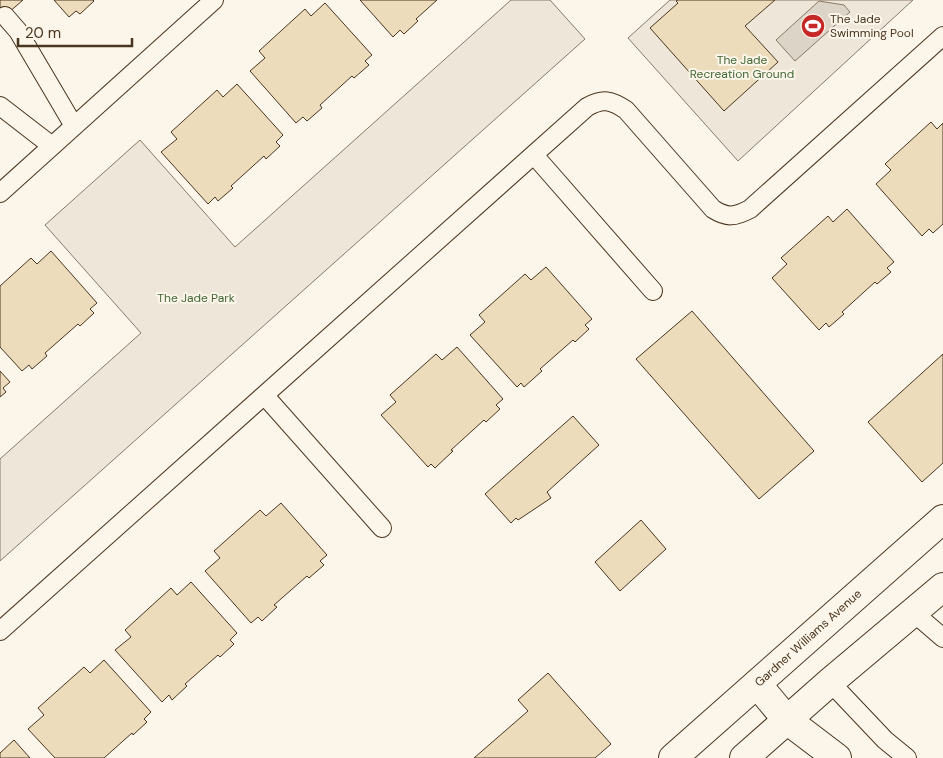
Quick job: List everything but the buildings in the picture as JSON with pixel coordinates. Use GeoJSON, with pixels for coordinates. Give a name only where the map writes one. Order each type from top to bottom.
{"type":"FeatureCollection","features":[{"type":"Feature","properties":{"kind":"street","name":"Gardner Williams Avenue"},"geometry":{"type":"LineString","coordinates":[[673,758],[943,519]]}},
{"type":"Feature","properties":{"kind":"street"},"geometry":{"type":"LineString","coordinates":[[744,758],[830,682],[943,587]]}},
{"type":"Feature","properties":{"kind":"street"},"geometry":{"type":"LineString","coordinates":[[757,684],[787,720],[837,758]]}},
{"type":"Feature","properties":{"kind":"lane"},"geometry":{"type":"LineString","coordinates":[[0,193],[214,0]]}},
{"type":"Feature","properties":{"kind":"lane"},"geometry":{"type":"LineString","coordinates":[[4,16],[18,31],[74,126]]}},
{"type":"Feature","properties":{"kind":"lane"},"geometry":{"type":"LineString","coordinates":[[0,631],[587,107],[595,102],[604,101],[615,103],[626,110],[713,208],[720,214],[729,216],[740,214],[750,209],[943,36]]}},
{"type":"Feature","properties":{"kind":"lane"},"geometry":{"type":"LineString","coordinates":[[0,106],[52,146]]}},
{"type":"Feature","properties":{"kind":"lane"},"geometry":{"type":"LineString","coordinates":[[534,155],[653,291]]}},
{"type":"Feature","properties":{"kind":"lane"},"geometry":{"type":"LineString","coordinates":[[265,396],[382,528]]}},
{"type":"Feature","properties":{"kind":"lane"},"geometry":{"type":"LineString","coordinates":[[914,613],[943,638]]}},
{"type":"Feature","properties":{"kind":"lane"},"geometry":{"type":"LineString","coordinates":[[830,682],[885,740],[907,758]]}},
{"type":"Feature","properties":{"kind":"green space","name":"The Jade Park"},"geometry":{"type":"Polygon","coordinates":[[[511,0],[550,0],[585,39],[0,561],[0,459],[141,333],[45,225],[140,140],[235,247],[511,0]]]}},
{"type":"Feature","properties":{"kind":"green space","name":"The Jade Recreation Ground"},"geometry":{"type":"Polygon","coordinates":[[[670,0],[913,0],[738,161],[628,38],[670,0]]]}},
{"type":"Feature","properties":{"kind":"shaded area","name":"The Jade Swimming Pool"},"geometry":{"type":"Polygon","coordinates":[[[819,1],[844,5],[850,12],[795,61],[776,40],[819,1]]]}},
{"type":"Feature","properties":{"kind":"place","name":"The Jade Swimming Pool"},"geometry":{"type":"Point","coordinates":[813,26]}}]}
